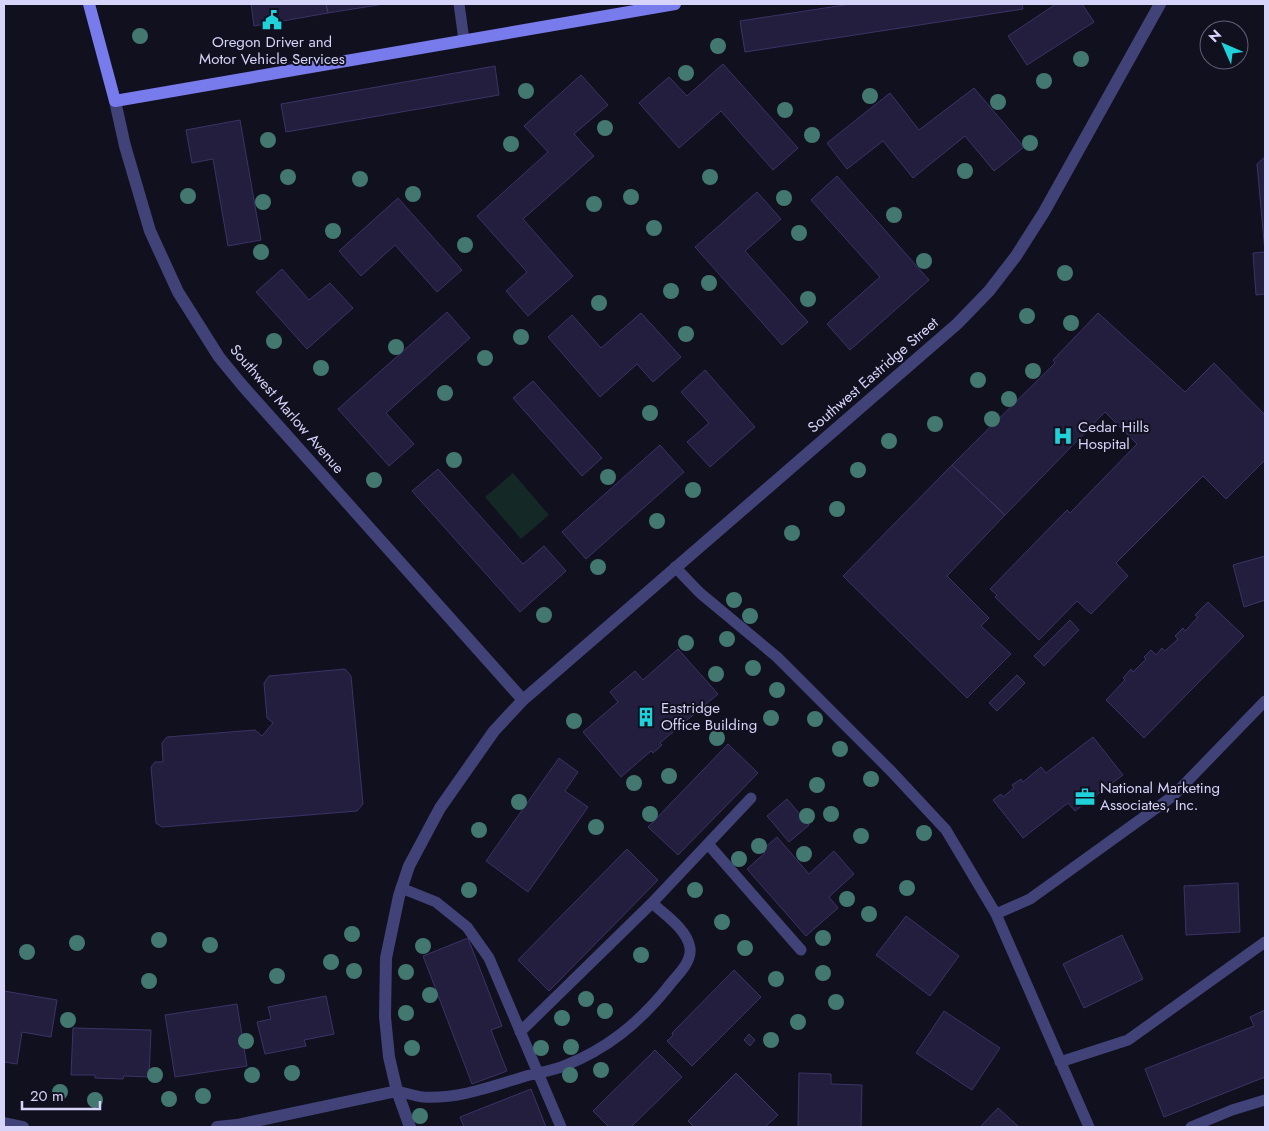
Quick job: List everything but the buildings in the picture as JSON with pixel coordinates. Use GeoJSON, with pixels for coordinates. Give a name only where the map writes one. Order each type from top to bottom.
{"type":"FeatureCollection","features":[{"type":"Feature","properties":{"kind":"street","name":"Southwest Marlow Avenue"},"geometry":{"type":"LineString","coordinates":[[89,4],[125,146],[150,231],[178,292],[219,357],[242,385],[523,700]]}},
{"type":"Feature","properties":{"kind":"street"},"geometry":{"type":"LineString","coordinates":[[114,100],[675,4]]}},
{"type":"Feature","properties":{"kind":"street","name":"Southwest Eastridge Street"},"geometry":{"type":"LineString","coordinates":[[410,1127],[397,1091],[389,1057],[385,1017],[386,958],[401,888],[409,866],[440,808],[494,731],[523,700],[957,324],[989,291],[1016,256],[1044,212],[1160,4]]}},
{"type":"Feature","properties":{"kind":"street"},"geometry":{"type":"LineString","coordinates":[[217,1127],[237,1125],[397,1091]]}},
{"type":"Feature","properties":{"kind":"street"},"geometry":{"type":"LineString","coordinates":[[4,1124],[23,1127]]}},
{"type":"Feature","properties":{"kind":"lane"},"geometry":{"type":"LineString","coordinates":[[459,4],[464,40]]}},
{"type":"Feature","properties":{"kind":"lane"},"geometry":{"type":"LineString","coordinates":[[675,567],[700,593],[776,657],[891,771],[946,830],[996,914],[1089,1127]]}},
{"type":"Feature","properties":{"kind":"lane"},"geometry":{"type":"LineString","coordinates":[[996,914],[1030,899],[1173,796],[1265,701]]}},
{"type":"Feature","properties":{"kind":"lane"},"geometry":{"type":"LineString","coordinates":[[520,1032],[652,903],[751,798]]}},
{"type":"Feature","properties":{"kind":"lane"},"geometry":{"type":"LineString","coordinates":[[708,844],[801,950]]}},
{"type":"Feature","properties":{"kind":"lane"},"geometry":{"type":"LineString","coordinates":[[401,888],[436,902],[467,927],[489,958],[562,1127]]}},
{"type":"Feature","properties":{"kind":"lane"},"geometry":{"type":"LineString","coordinates":[[397,1091],[423,1097],[467,1094],[538,1072],[561,1067],[592,1054],[617,1038],[634,1024],[665,990],[688,960],[690,950],[688,940],[682,931],[652,903]]}},
{"type":"Feature","properties":{"kind":"lane"},"geometry":{"type":"LineString","coordinates":[[1060,1062],[1128,1040],[1265,942]]}},
{"type":"Feature","properties":{"kind":"lane"},"geometry":{"type":"LineString","coordinates":[[1191,1127],[1232,1110],[1265,1100]]}},
{"type":"Feature","properties":{"kind":"green space"},"geometry":{"type":"Polygon","coordinates":[[[513,473],[549,515],[521,539],[485,497],[513,473]]]}},
{"type":"Feature","properties":{"kind":"place","name":"Oregon Driver and Motor Vehicle Services"},"geometry":{"type":"Point","coordinates":[272,20]}},
{"type":"Feature","properties":{"kind":"place","name":"Cedar Hills Hospital"},"geometry":{"type":"Point","coordinates":[1063,436]}},
{"type":"Feature","properties":{"kind":"place","name":"Eastridge Office Building"},"geometry":{"type":"Point","coordinates":[646,717]}},
{"type":"Feature","properties":{"kind":"place","name":"National Marketing Associates, Inc."},"geometry":{"type":"Point","coordinates":[1085,797]}}]}
